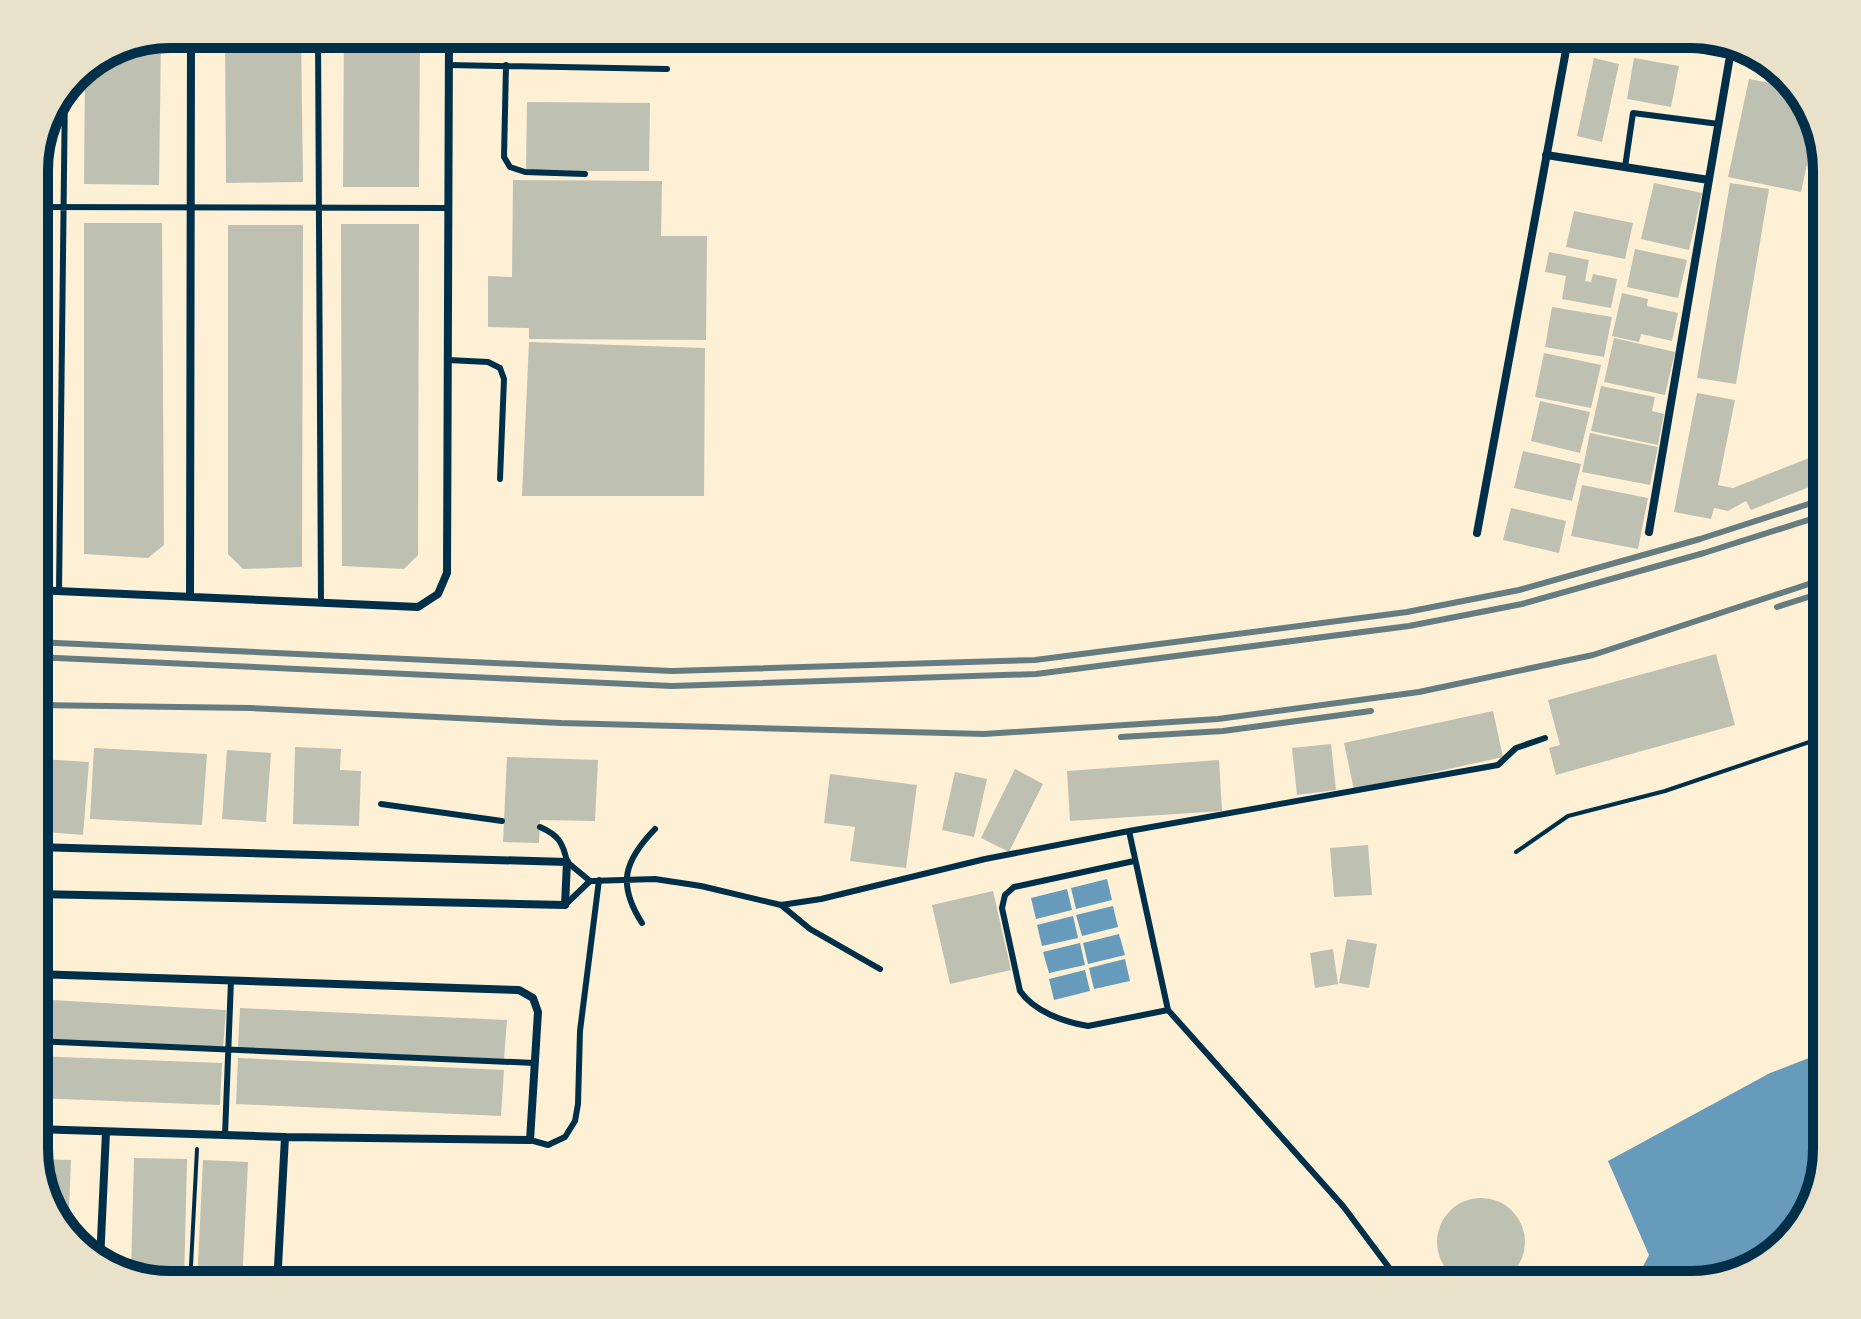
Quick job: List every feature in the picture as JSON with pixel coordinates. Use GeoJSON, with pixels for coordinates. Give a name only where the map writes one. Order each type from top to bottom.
{"type":"FeatureCollection","features":[{"type":"Feature","properties":{"kind":"street"},"geometry":{"type":"LineString","coordinates":[[190,597],[191,48]]}},
{"type":"Feature","properties":{"kind":"street"},"geometry":{"type":"LineString","coordinates":[[48,591],[418,607],[438,594],[447,573],[449,48]]}},
{"type":"Feature","properties":{"kind":"street"},"geometry":{"type":"LineString","coordinates":[[1477,533],[1566,48]]}},
{"type":"Feature","properties":{"kind":"street"},"geometry":{"type":"LineString","coordinates":[[1689,48],[1737,57]]}},
{"type":"Feature","properties":{"kind":"street"},"geometry":{"type":"LineString","coordinates":[[1649,532],[1730,56]]}},
{"type":"Feature","properties":{"kind":"street"},"geometry":{"type":"LineString","coordinates":[[1546,155],[1709,180]]}},
{"type":"Feature","properties":{"kind":"street"},"geometry":{"type":"LineString","coordinates":[[48,847],[567,862],[565,905],[48,894]]}},
{"type":"Feature","properties":{"kind":"street"},"geometry":{"type":"LineString","coordinates":[[48,974],[519,990],[533,998],[538,1012],[530,1140],[48,1130]]}},
{"type":"Feature","properties":{"kind":"street"},"geometry":{"type":"LineString","coordinates":[[101,1249],[106,1132]]}},
{"type":"Feature","properties":{"kind":"street"},"geometry":{"type":"LineString","coordinates":[[278,1271],[285,1137]]}},
{"type":"Feature","properties":{"kind":"lane"},"geometry":{"type":"LineString","coordinates":[[318,48],[321,603]]}},
{"type":"Feature","properties":{"kind":"lane"},"geometry":{"type":"LineString","coordinates":[[448,65],[667,69]]}},
{"type":"Feature","properties":{"kind":"lane"},"geometry":{"type":"LineString","coordinates":[[506,65],[504,157],[510,167],[525,172],[585,174]]}},
{"type":"Feature","properties":{"kind":"lane"},"geometry":{"type":"LineString","coordinates":[[59,592],[65,110]]}},
{"type":"Feature","properties":{"kind":"lane"},"geometry":{"type":"LineString","coordinates":[[1625,167],[1633,113],[1719,124]]}},
{"type":"Feature","properties":{"kind":"lane"},"geometry":{"type":"LineString","coordinates":[[48,207],[447,208]]}},
{"type":"Feature","properties":{"kind":"lane"},"geometry":{"type":"LineString","coordinates":[[448,360],[488,362],[500,368],[504,379],[500,479]]}},
{"type":"Feature","properties":{"kind":"lane"},"geometry":{"type":"LineString","coordinates":[[565,905],[590,881],[627,878],[701,886],[781,905],[821,899],[985,859],[1498,765],[1516,748],[1545,738]]}},
{"type":"Feature","properties":{"kind":"lane"},"geometry":{"type":"LineString","coordinates":[[381,804],[502,821]]}},
{"type":"Feature","properties":{"kind":"lane"},"geometry":{"type":"LineString","coordinates":[[540,827],[556,835],[564,847],[567,862],[590,881]]}},
{"type":"Feature","properties":{"kind":"lane"},"geometry":{"type":"LineString","coordinates":[[642,923],[632,907],[627,878],[630,859],[655,829]]}},
{"type":"Feature","properties":{"kind":"lane"},"geometry":{"type":"LineString","coordinates":[[1129,831],[1168,1010],[1343,1206],[1392,1271]]}},
{"type":"Feature","properties":{"kind":"lane"},"geometry":{"type":"LineString","coordinates":[[1134,861],[1014,887],[1005,895],[1002,908],[1020,991],[1037,1008],[1074,1024],[1088,1026],[1168,1010]]}},
{"type":"Feature","properties":{"kind":"lane"},"geometry":{"type":"LineString","coordinates":[[530,1140],[548,1145],[565,1137],[575,1121],[580,1031],[599,880]]}},
{"type":"Feature","properties":{"kind":"lane"},"geometry":{"type":"LineString","coordinates":[[781,905],[810,929],[880,969]]}},
{"type":"Feature","properties":{"kind":"lane"},"geometry":{"type":"LineString","coordinates":[[225,1135],[231,980]]}},
{"type":"Feature","properties":{"kind":"lane"},"geometry":{"type":"LineString","coordinates":[[48,1042],[535,1063]]}},
{"type":"Feature","properties":{"kind":"path"},"geometry":{"type":"LineString","coordinates":[[1516,852],[1568,816],[1665,791],[1813,741]]}},
{"type":"Feature","properties":{"kind":"path"},"geometry":{"type":"LineString","coordinates":[[191,1271],[198,1134]]}},
{"type":"Feature","properties":{"kind":"water"},"geometry":{"type":"Polygon","coordinates":[[[1107,879],[1112,900],[1076,909],[1071,888],[1107,879]]]}},
{"type":"Feature","properties":{"kind":"water"},"geometry":{"type":"Polygon","coordinates":[[[1067,889],[1072,910],[1036,919],[1031,898],[1067,889]]]}},
{"type":"Feature","properties":{"kind":"water"},"geometry":{"type":"Polygon","coordinates":[[[1113,906],[1118,927],[1082,936],[1076,915],[1113,906]]]}},
{"type":"Feature","properties":{"kind":"water"},"geometry":{"type":"Polygon","coordinates":[[[1073,916],[1078,938],[1042,946],[1037,925],[1073,916]]]}},
{"type":"Feature","properties":{"kind":"water"},"geometry":{"type":"Polygon","coordinates":[[[1119,934],[1125,955],[1088,964],[1083,943],[1119,934]]]}},
{"type":"Feature","properties":{"kind":"water"},"geometry":{"type":"Polygon","coordinates":[[[1080,943],[1085,965],[1049,973],[1043,952],[1080,943]]]}},
{"type":"Feature","properties":{"kind":"water"},"geometry":{"type":"Polygon","coordinates":[[[1125,959],[1130,981],[1094,989],[1089,968],[1125,959]]]}},
{"type":"Feature","properties":{"kind":"water"},"geometry":{"type":"Polygon","coordinates":[[[1085,970],[1090,991],[1054,1000],[1049,979],[1085,970]]]}},
{"type":"Feature","properties":{"kind":"water"},"geometry":{"type":"Polygon","coordinates":[[[1813,1056],[1812,1165],[1807,1188],[1797,1210],[1765,1246],[1722,1267],[1691,1271],[1640,1271],[1649,1255],[1608,1161],[1770,1073],[1813,1056]]]}},
{"type":"Feature","properties":{"kind":"building"},"geometry":{"type":"Polygon","coordinates":[[[225,48],[301,48],[303,182],[226,183],[225,48]]]}},
{"type":"Feature","properties":{"kind":"building"},"geometry":{"type":"Polygon","coordinates":[[[344,48],[420,48],[419,187],[343,187],[344,48]]]}},
{"type":"Feature","properties":{"kind":"building"},"geometry":{"type":"Polygon","coordinates":[[[161,49],[159,185],[84,184],[85,83],[109,64],[131,54],[161,49]]]}},
{"type":"Feature","properties":{"kind":"building"},"geometry":{"type":"Polygon","coordinates":[[[1594,58],[1619,64],[1602,142],[1577,136],[1594,58]]]}},
{"type":"Feature","properties":{"kind":"building"},"geometry":{"type":"Polygon","coordinates":[[[1634,58],[1679,66],[1671,107],[1627,99],[1634,58]]]}},
{"type":"Feature","properties":{"kind":"building"},"geometry":{"type":"Polygon","coordinates":[[[1749,79],[1778,85],[1800,116],[1809,139],[1811,147],[1801,192],[1728,177],[1749,79]]]}},
{"type":"Feature","properties":{"kind":"building"},"geometry":{"type":"Polygon","coordinates":[[[527,102],[650,103],[649,171],[526,171],[527,102]]]}},
{"type":"Feature","properties":{"kind":"building"},"geometry":{"type":"Polygon","coordinates":[[[513,180],[662,181],[661,236],[707,236],[706,340],[529,339],[529,328],[488,327],[488,276],[512,277],[513,180]]]}},
{"type":"Feature","properties":{"kind":"building"},"geometry":{"type":"Polygon","coordinates":[[[1654,183],[1702,193],[1689,250],[1641,239],[1654,183]]]}},
{"type":"Feature","properties":{"kind":"building"},"geometry":{"type":"Polygon","coordinates":[[[1730,183],[1769,189],[1736,384],[1697,378],[1730,183]]]}},
{"type":"Feature","properties":{"kind":"building"},"geometry":{"type":"Polygon","coordinates":[[[1574,211],[1633,223],[1625,259],[1566,247],[1574,211]]]}},
{"type":"Feature","properties":{"kind":"building"},"geometry":{"type":"Polygon","coordinates":[[[84,223],[162,223],[164,545],[148,558],[84,554],[84,223]]]}},
{"type":"Feature","properties":{"kind":"building"},"geometry":{"type":"Polygon","coordinates":[[[341,224],[419,224],[418,555],[404,569],[342,566],[341,224]]]}},
{"type":"Feature","properties":{"kind":"building"},"geometry":{"type":"Polygon","coordinates":[[[228,225],[303,225],[302,567],[243,569],[228,554],[228,225]]]}},
{"type":"Feature","properties":{"kind":"building"},"geometry":{"type":"Polygon","coordinates":[[[1635,249],[1687,260],[1678,298],[1627,287],[1635,249]]]}},
{"type":"Feature","properties":{"kind":"building"},"geometry":{"type":"Polygon","coordinates":[[[1549,252],[1589,260],[1585,281],[1591,282],[1593,274],[1617,279],[1611,308],[1562,299],[1566,276],[1545,272],[1549,252]]]}},
{"type":"Feature","properties":{"kind":"building"},"geometry":{"type":"Polygon","coordinates":[[[1622,293],[1648,299],[1647,306],[1678,313],[1672,341],[1641,334],[1639,342],[1612,336],[1622,293]]]}},
{"type":"Feature","properties":{"kind":"building"},"geometry":{"type":"Polygon","coordinates":[[[1552,307],[1612,317],[1604,357],[1545,347],[1552,307]]]}},
{"type":"Feature","properties":{"kind":"building"},"geometry":{"type":"Polygon","coordinates":[[[1614,338],[1675,352],[1665,395],[1604,382],[1614,338]]]}},
{"type":"Feature","properties":{"kind":"building"},"geometry":{"type":"Polygon","coordinates":[[[529,342],[705,348],[704,496],[522,496],[529,342]]]}},
{"type":"Feature","properties":{"kind":"building"},"geometry":{"type":"Polygon","coordinates":[[[1544,353],[1601,365],[1591,408],[1535,397],[1544,353]]]}},
{"type":"Feature","properties":{"kind":"building"},"geometry":{"type":"Polygon","coordinates":[[[1601,386],[1655,397],[1652,411],[1664,414],[1658,445],[1591,431],[1601,386]]]}},
{"type":"Feature","properties":{"kind":"building"},"geometry":{"type":"Polygon","coordinates":[[[1697,393],[1735,400],[1718,485],[1733,488],[1813,457],[1813,486],[1751,510],[1746,501],[1728,511],[1714,508],[1711,519],[1674,512],[1697,393]]]}},
{"type":"Feature","properties":{"kind":"building"},"geometry":{"type":"Polygon","coordinates":[[[1540,401],[1590,412],[1580,453],[1531,441],[1540,401]]]}},
{"type":"Feature","properties":{"kind":"building"},"geometry":{"type":"Polygon","coordinates":[[[1590,433],[1658,447],[1650,485],[1582,472],[1590,433]]]}},
{"type":"Feature","properties":{"kind":"building"},"geometry":{"type":"Polygon","coordinates":[[[1523,451],[1581,464],[1572,501],[1514,488],[1523,451]]]}},
{"type":"Feature","properties":{"kind":"building"},"geometry":{"type":"Polygon","coordinates":[[[1582,485],[1648,498],[1638,549],[1571,536],[1582,485]]]}},
{"type":"Feature","properties":{"kind":"building"},"geometry":{"type":"Polygon","coordinates":[[[1511,508],[1566,521],[1559,553],[1503,540],[1511,508]]]}},
{"type":"Feature","properties":{"kind":"building"},"geometry":{"type":"Polygon","coordinates":[[[1716,654],[1735,725],[1556,775],[1549,748],[1560,745],[1548,700],[1716,654]]]}},
{"type":"Feature","properties":{"kind":"building"},"geometry":{"type":"Polygon","coordinates":[[[1493,711],[1503,757],[1354,790],[1344,743],[1493,711]]]}},
{"type":"Feature","properties":{"kind":"building"},"geometry":{"type":"Polygon","coordinates":[[[1331,744],[1336,790],[1297,795],[1292,748],[1331,744]]]}},
{"type":"Feature","properties":{"kind":"building"},"geometry":{"type":"Polygon","coordinates":[[[295,747],[341,749],[340,770],[361,771],[359,826],[293,824],[295,747]]]}},
{"type":"Feature","properties":{"kind":"building"},"geometry":{"type":"Polygon","coordinates":[[[94,748],[207,754],[202,825],[90,819],[94,748]]]}},
{"type":"Feature","properties":{"kind":"building"},"geometry":{"type":"Polygon","coordinates":[[[227,750],[271,753],[266,822],[222,819],[227,750]]]}},
{"type":"Feature","properties":{"kind":"building"},"geometry":{"type":"Polygon","coordinates":[[[507,757],[598,760],[595,821],[540,820],[539,843],[503,842],[507,757]]]}},
{"type":"Feature","properties":{"kind":"building"},"geometry":{"type":"Polygon","coordinates":[[[48,759],[89,762],[83,835],[48,832],[48,759]]]}},
{"type":"Feature","properties":{"kind":"building"},"geometry":{"type":"Polygon","coordinates":[[[1219,760],[1222,811],[1070,821],[1067,771],[1219,760]]]}},
{"type":"Feature","properties":{"kind":"building"},"geometry":{"type":"Polygon","coordinates":[[[1015,769],[1043,784],[1009,852],[981,838],[1015,769]]]}},
{"type":"Feature","properties":{"kind":"building"},"geometry":{"type":"Polygon","coordinates":[[[955,772],[987,779],[974,837],[942,830],[955,772]]]}},
{"type":"Feature","properties":{"kind":"building"},"geometry":{"type":"Polygon","coordinates":[[[830,774],[917,785],[906,868],[850,861],[855,827],[824,823],[830,774]]]}},
{"type":"Feature","properties":{"kind":"building"},"geometry":{"type":"Polygon","coordinates":[[[1368,845],[1372,895],[1334,897],[1330,848],[1368,845]]]}},
{"type":"Feature","properties":{"kind":"building"},"geometry":{"type":"Polygon","coordinates":[[[993,891],[1011,970],[950,984],[932,905],[993,891]]]}},
{"type":"Feature","properties":{"kind":"building"},"geometry":{"type":"Polygon","coordinates":[[[1347,939],[1377,944],[1369,988],[1339,983],[1347,939]]]}},
{"type":"Feature","properties":{"kind":"building"},"geometry":{"type":"Polygon","coordinates":[[[1333,949],[1338,984],[1315,988],[1310,953],[1333,949]]]}},
{"type":"Feature","properties":{"kind":"building"},"geometry":{"type":"Polygon","coordinates":[[[48,1000],[226,1010],[223,1049],[48,1040],[48,1000]]]}},
{"type":"Feature","properties":{"kind":"building"},"geometry":{"type":"Polygon","coordinates":[[[240,1008],[507,1020],[504,1059],[238,1048],[240,1008]]]}},
{"type":"Feature","properties":{"kind":"building"},"geometry":{"type":"Polygon","coordinates":[[[48,1057],[222,1063],[220,1105],[48,1099],[48,1057]]]}},
{"type":"Feature","properties":{"kind":"building"},"geometry":{"type":"Polygon","coordinates":[[[238,1058],[504,1070],[501,1116],[236,1104],[238,1058]]]}},
{"type":"Feature","properties":{"kind":"building"},"geometry":{"type":"Polygon","coordinates":[[[134,1158],[187,1159],[184,1271],[131,1265],[134,1158]]]}},
{"type":"Feature","properties":{"kind":"building"},"geometry":{"type":"Polygon","coordinates":[[[48,1159],[71,1160],[69,1216],[57,1196],[48,1159]]]}},
{"type":"Feature","properties":{"kind":"building"},"geometry":{"type":"Polygon","coordinates":[[[203,1160],[248,1162],[243,1271],[198,1271],[203,1160]]]}},
{"type":"Feature","properties":{"kind":"building"},"geometry":{"type":"Polygon","coordinates":[[[1481,1198],[1498,1201],[1518,1218],[1524,1233],[1522,1259],[1514,1271],[1448,1271],[1440,1259],[1437,1242],[1440,1225],[1450,1211],[1464,1201],[1481,1198]]]}},
{"type":"Feature","properties":{"kind":"railway"},"geometry":{"type":"LineString","coordinates":[[48,643],[672,671],[1035,660],[1407,612],[1519,590],[1700,539],[1813,503]]}},
{"type":"Feature","properties":{"kind":"railway"},"geometry":{"type":"LineString","coordinates":[[48,658],[672,686],[1036,674],[1409,626],[1522,604],[1704,553],[1813,518]]}},
{"type":"Feature","properties":{"kind":"railway"},"geometry":{"type":"LineString","coordinates":[[48,705],[251,708],[561,723],[984,734],[1218,719],[1419,692],[1593,655],[1813,583]]}},
{"type":"Feature","properties":{"kind":"railway"},"geometry":{"type":"LineString","coordinates":[[1777,607],[1813,595]]}},
{"type":"Feature","properties":{"kind":"railway"},"geometry":{"type":"LineString","coordinates":[[1121,737],[1223,731],[1371,711]]}}]}
